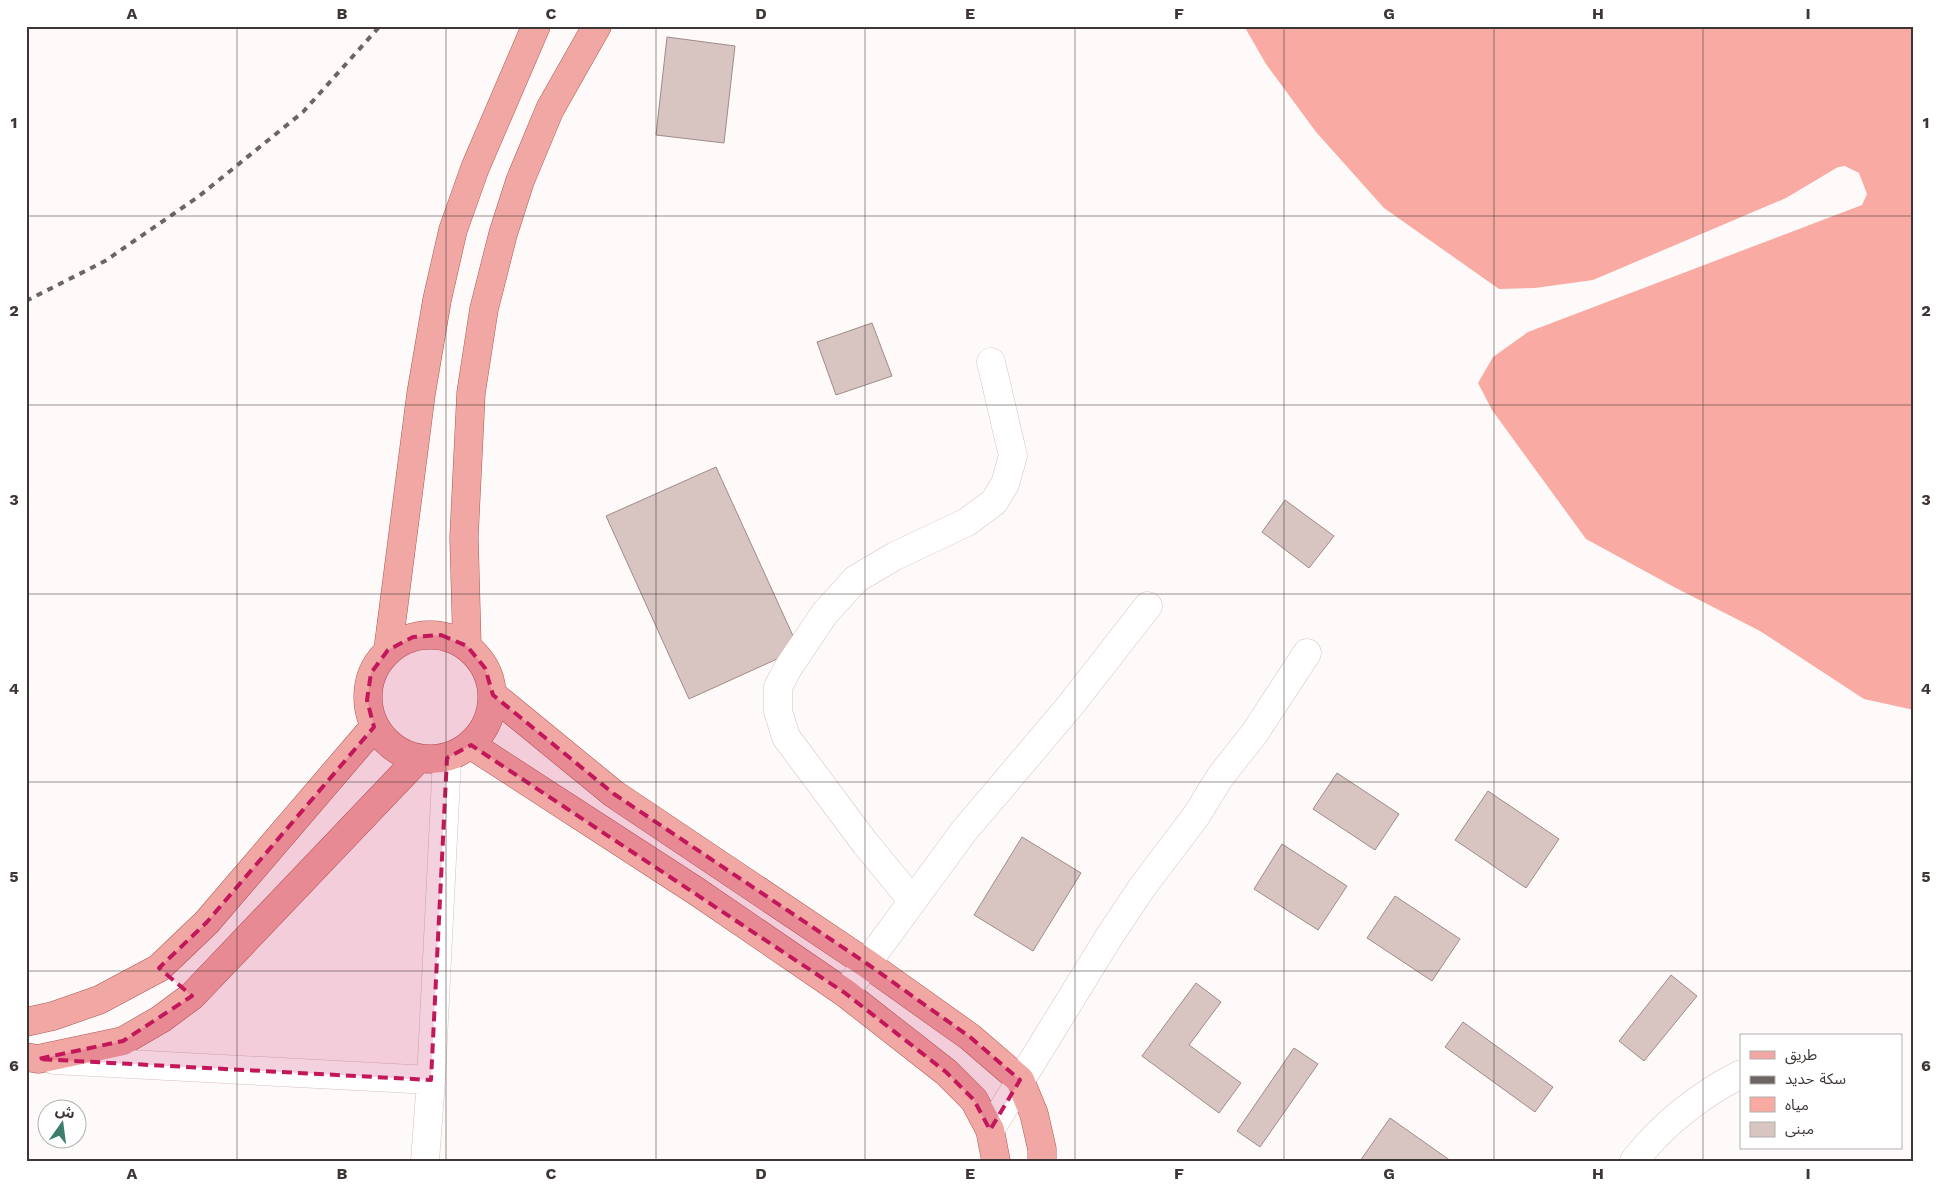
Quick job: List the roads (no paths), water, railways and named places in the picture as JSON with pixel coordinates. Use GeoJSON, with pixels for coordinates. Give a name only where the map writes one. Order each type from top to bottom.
{"type":"FeatureCollection","features":[{"type":"Feature","properties":{"kind":"main road"},"geometry":{"type":"LineString","coordinates":[[388,650],[421,394],[437,300],[453,230],[475,168],[536,26]]}},
{"type":"Feature","properties":{"kind":"main road"},"geometry":{"type":"LineString","coordinates":[[467,646],[464,537],[471,402],[484,309],[503,234],[520,181],[550,109],[597,26]]}},
{"type":"Feature","properties":{"kind":"main road"},"geometry":{"type":"LineString","coordinates":[[441,635],[467,646],[486,668],[493,694],[488,722],[472,745],[447,758],[418,759],[392,748],[374,727],[366,700],[371,672],[388,650],[413,637],[441,635]]}},
{"type":"Feature","properties":{"kind":"main road"},"geometry":{"type":"LineString","coordinates":[[493,694],[614,794],[866,963],[970,1037],[1020,1080],[1034,1114],[1048,1157]]}},
{"type":"Feature","properties":{"kind":"main road"},"geometry":{"type":"LineString","coordinates":[[26,1022],[53,1016],[99,1000],[159,968],[207,922],[374,727]]}},
{"type":"Feature","properties":{"kind":"main road"},"geometry":{"type":"LineString","coordinates":[[472,745],[680,881],[845,993],[946,1072],[974,1100],[990,1130],[996,1161]]}},
{"type":"Feature","properties":{"kind":"main road"},"geometry":{"type":"LineString","coordinates":[[32,1058],[123,1041],[192,996],[418,759]]}},
{"type":"Feature","properties":{"kind":"main road"},"geometry":{"type":"LineString","coordinates":[[159,968],[192,996]]}},
{"type":"Feature","properties":{"kind":"street"},"geometry":{"type":"LineString","coordinates":[[912,900],[786,738],[778,711],[778,687],[788,668],[825,613],[856,580],[895,556],[968,522],[994,502],[1005,484],[1013,456],[990,362]]}},
{"type":"Feature","properties":{"kind":"street"},"geometry":{"type":"LineString","coordinates":[[845,993],[964,831],[1069,706],[1148,606]]}},
{"type":"Feature","properties":{"kind":"street"},"geometry":{"type":"LineString","coordinates":[[990,1130],[1109,937],[1143,886],[1196,816],[1220,777],[1254,734],[1307,653]]}},
{"type":"Feature","properties":{"kind":"street"},"geometry":{"type":"LineString","coordinates":[[425,1161],[431,1080],[447,758]]}},
{"type":"Feature","properties":{"kind":"street"},"geometry":{"type":"LineString","coordinates":[[32,1058],[431,1080]]}},
{"type":"Feature","properties":{"kind":"street"},"geometry":{"type":"LineString","coordinates":[[1634,1161],[1692,1103],[1740,1075]]}},
{"type":"Feature","properties":{"kind":"water"},"geometry":{"type":"Polygon","coordinates":[[[1244,26],[1914,26],[1914,710],[1864,699],[1760,631],[1586,539],[1492,410],[1478,383],[1493,357],[1528,332],[1862,205],[1867,194],[1859,173],[1845,166],[1838,167],[1786,198],[1593,280],[1535,288],[1499,289],[1384,208],[1316,132],[1266,64],[1244,26]]]}},
{"type":"Feature","properties":{"kind":"railway"},"geometry":{"type":"LineString","coordinates":[[26,301],[105,261],[198,197],[303,112],[380,26]]}}]}
